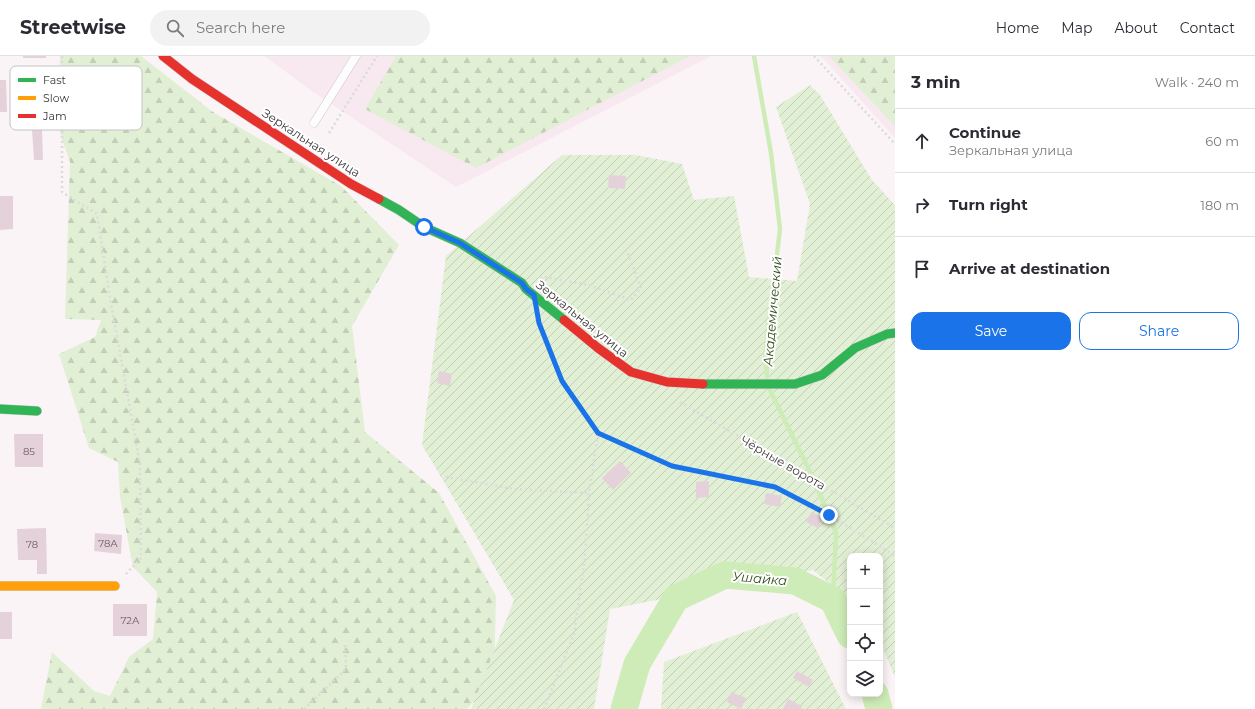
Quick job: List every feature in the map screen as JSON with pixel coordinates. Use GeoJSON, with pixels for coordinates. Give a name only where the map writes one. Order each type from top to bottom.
{"type":"FeatureCollection","features":[{"type":"Feature","properties":{"kind":"street","name":"Зеркальная улица"},"geometry":{"type":"LineString","coordinates":[[163,56],[192,79],[351,184],[399,210],[424,227],[460,243],[522,283],[526,289],[598,348],[631,372],[667,382],[703,384],[795,384],[822,375],[855,348],[887,334],[895,333]]}},
{"type":"Feature","properties":{"kind":"street"},"geometry":{"type":"LineString","coordinates":[[0,409],[37,410]]}},
{"type":"Feature","properties":{"kind":"street"},"geometry":{"type":"LineString","coordinates":[[0,586],[115,586]]}},
{"type":"Feature","properties":{"kind":"lane"},"geometry":{"type":"LineString","coordinates":[[314,124],[356,56]]}},
{"type":"Feature","properties":{"kind":"path"},"geometry":{"type":"LineString","coordinates":[[329,133],[377,56]]}},
{"type":"Feature","properties":{"kind":"path"},"geometry":{"type":"LineString","coordinates":[[814,56],[895,144]]}},
{"type":"Feature","properties":{"kind":"path"},"geometry":{"type":"LineString","coordinates":[[62,130],[62,192],[97,214],[110,298],[140,464],[141,558],[115,586]]}},
{"type":"Feature","properties":{"kind":"path"},"geometry":{"type":"LineString","coordinates":[[522,283],[545,277],[588,285],[631,300],[641,288],[627,251]]}},
{"type":"Feature","properties":{"kind":"path"},"geometry":{"type":"LineString","coordinates":[[539,323],[562,381],[598,433],[672,466],[775,487],[844,524],[895,556]]}},
{"type":"Feature","properties":{"kind":"path","name":"Чёрные ворота"},"geometry":{"type":"LineString","coordinates":[[678,401],[895,528]]}},
{"type":"Feature","properties":{"kind":"path"},"geometry":{"type":"LineString","coordinates":[[544,709],[574,634],[585,557],[589,493],[598,433]]}},
{"type":"Feature","properties":{"kind":"path"},"geometry":{"type":"LineString","coordinates":[[446,477],[514,489],[589,493]]}},
{"type":"Feature","properties":{"kind":"path"},"geometry":{"type":"LineString","coordinates":[[304,709],[346,669],[345,642]]}},
{"type":"Feature","properties":{"kind":"shaded area"},"geometry":{"type":"Polygon","coordinates":[[[264,56],[711,56],[456,187],[312,91],[264,56]]]}},
{"type":"Feature","properties":{"kind":"shaded area"},"geometry":{"type":"Polygon","coordinates":[[[821,56],[895,56],[895,138],[821,56]]]}},
{"type":"Feature","properties":{"kind":"green space"},"geometry":{"type":"Polygon","coordinates":[[[60,56],[141,56],[213,112],[341,186],[399,245],[352,326],[365,432],[439,493],[496,596],[494,679],[467,709],[41,709],[52,652],[94,691],[110,696],[129,657],[153,639],[157,592],[133,567],[120,497],[118,462],[89,448],[59,354],[95,337],[101,320],[65,319],[70,162],[61,137],[61,130],[142,130],[142,66],[60,66],[60,56]]]}},
{"type":"Feature","properties":{"kind":"green space"},"geometry":{"type":"Polygon","coordinates":[[[396,56],[690,56],[476,168],[365,109],[396,56]]]}},
{"type":"Feature","properties":{"kind":"green space"},"geometry":{"type":"Polygon","coordinates":[[[829,56],[895,56],[895,126],[829,56]]]}},
{"type":"Feature","properties":{"kind":"green space"},"geometry":{"type":"Polygon","coordinates":[[[810,85],[820,95],[872,180],[895,205],[895,677],[883,648],[883,553],[847,553],[847,598],[813,570],[610,609],[594,709],[471,709],[514,600],[422,445],[446,256],[562,155],[636,155],[682,164],[694,200],[734,196],[749,277],[797,281],[810,204],[776,107],[810,85]]]}},
{"type":"Feature","properties":{"kind":"green space"},"geometry":{"type":"Polygon","coordinates":[[[797,612],[846,709],[661,709],[664,662],[797,612]]]}},
{"type":"Feature","properties":{"kind":"building"},"geometry":{"type":"Polygon","coordinates":[[[23,56],[46,56],[46,58],[23,58],[23,56]]]}},
{"type":"Feature","properties":{"kind":"building"},"geometry":{"type":"Polygon","coordinates":[[[0,80],[6,80],[7,112],[0,112],[0,80]]]}},
{"type":"Feature","properties":{"kind":"building"},"geometry":{"type":"Polygon","coordinates":[[[32,130],[42,130],[43,160],[34,160],[32,130]]]}},
{"type":"Feature","properties":{"kind":"building"},"geometry":{"type":"Polygon","coordinates":[[[609,175],[626,176],[625,189],[608,188],[609,175]]]}},
{"type":"Feature","properties":{"kind":"building"},"geometry":{"type":"Polygon","coordinates":[[[0,196],[13,196],[13,229],[0,230],[0,196]]]}},
{"type":"Feature","properties":{"kind":"building"},"geometry":{"type":"Polygon","coordinates":[[[439,371],[452,374],[450,386],[437,383],[439,371]]]}},
{"type":"Feature","properties":{"kind":"building"},"geometry":{"type":"Polygon","coordinates":[[[14,434],[43,434],[43,467],[15,467],[14,434]]]}},
{"type":"Feature","properties":{"kind":"building"},"geometry":{"type":"Polygon","coordinates":[[[620,461],[631,473],[613,490],[602,478],[620,461]]]}},
{"type":"Feature","properties":{"kind":"building"},"geometry":{"type":"Polygon","coordinates":[[[709,481],[709,497],[696,498],[696,482],[709,481]]]}},
{"type":"Feature","properties":{"kind":"building"},"geometry":{"type":"Polygon","coordinates":[[[766,493],[782,496],[780,507],[764,504],[766,493]]]}},
{"type":"Feature","properties":{"kind":"building"},"geometry":{"type":"Polygon","coordinates":[[[811,512],[823,518],[818,528],[806,522],[811,512]]]}},
{"type":"Feature","properties":{"kind":"building"},"geometry":{"type":"Polygon","coordinates":[[[46,528],[47,574],[37,574],[37,560],[18,560],[17,529],[46,528]]]}},
{"type":"Feature","properties":{"kind":"building"},"geometry":{"type":"Polygon","coordinates":[[[95,533],[122,535],[121,554],[94,551],[95,533]]]}},
{"type":"Feature","properties":{"kind":"building"},"geometry":{"type":"Polygon","coordinates":[[[113,604],[147,604],[147,636],[113,636],[113,604]]]}},
{"type":"Feature","properties":{"kind":"building"},"geometry":{"type":"Polygon","coordinates":[[[0,612],[12,612],[12,639],[0,639],[0,612]]]}},
{"type":"Feature","properties":{"kind":"building"},"geometry":{"type":"Polygon","coordinates":[[[797,671],[813,680],[809,687],[793,678],[797,671]]]}},
{"type":"Feature","properties":{"kind":"building"},"geometry":{"type":"Polygon","coordinates":[[[731,692],[746,698],[741,709],[727,702],[731,692]]]}},
{"type":"Feature","properties":{"kind":"building"},"geometry":{"type":"Polygon","coordinates":[[[788,699],[802,706],[801,709],[783,709],[788,699]]]}},
{"type":"Feature","properties":{"kind":"waterway","name":"Академический"},"geometry":{"type":"LineString","coordinates":[[754,56],[771,153],[780,229],[765,355],[767,377]]}},
{"type":"Feature","properties":{"kind":"waterway","name":"Академический"},"geometry":{"type":"LineString","coordinates":[[770,390],[814,480],[836,533],[833,600]]}},
{"type":"Feature","properties":{"kind":"waterway","name":"Ушайка"},"geometry":{"type":"LineString","coordinates":[[624,709],[637,664],[676,598],[725,575],[795,581],[833,600],[847,629]]}},
{"type":"Feature","properties":{"kind":"waterway","name":"Ушайка"},"geometry":{"type":"LineString","coordinates":[[876,697],[879,709]]}},
{"type":"Feature","properties":{"kind":"traffic: fast"},"geometry":{"type":"LineString","coordinates":[[379,199],[399,210],[424,227],[460,243],[522,283],[526,289],[564,320]]}},
{"type":"Feature","properties":{"kind":"traffic: fast"},"geometry":{"type":"LineString","coordinates":[[703,384],[795,384],[822,375],[855,348],[887,334],[895,333]]}},
{"type":"Feature","properties":{"kind":"traffic: fast"},"geometry":{"type":"LineString","coordinates":[[0,409],[37,411]]}},
{"type":"Feature","properties":{"kind":"traffic: slow"},"geometry":{"type":"LineString","coordinates":[[0,586],[115,586]]}},
{"type":"Feature","properties":{"kind":"traffic: jam"},"geometry":{"type":"LineString","coordinates":[[163,56],[192,79],[351,184],[379,199]]}},
{"type":"Feature","properties":{"kind":"traffic: jam"},"geometry":{"type":"LineString","coordinates":[[564,320],[598,348],[631,372],[667,382],[703,384]]}},
{"type":"Feature","properties":{"kind":"route"},"geometry":{"type":"LineString","coordinates":[[424,227],[460,243],[522,283],[526,289],[534,295],[539,323],[562,381],[598,433],[672,466],[775,487],[829,515]]}}]}
